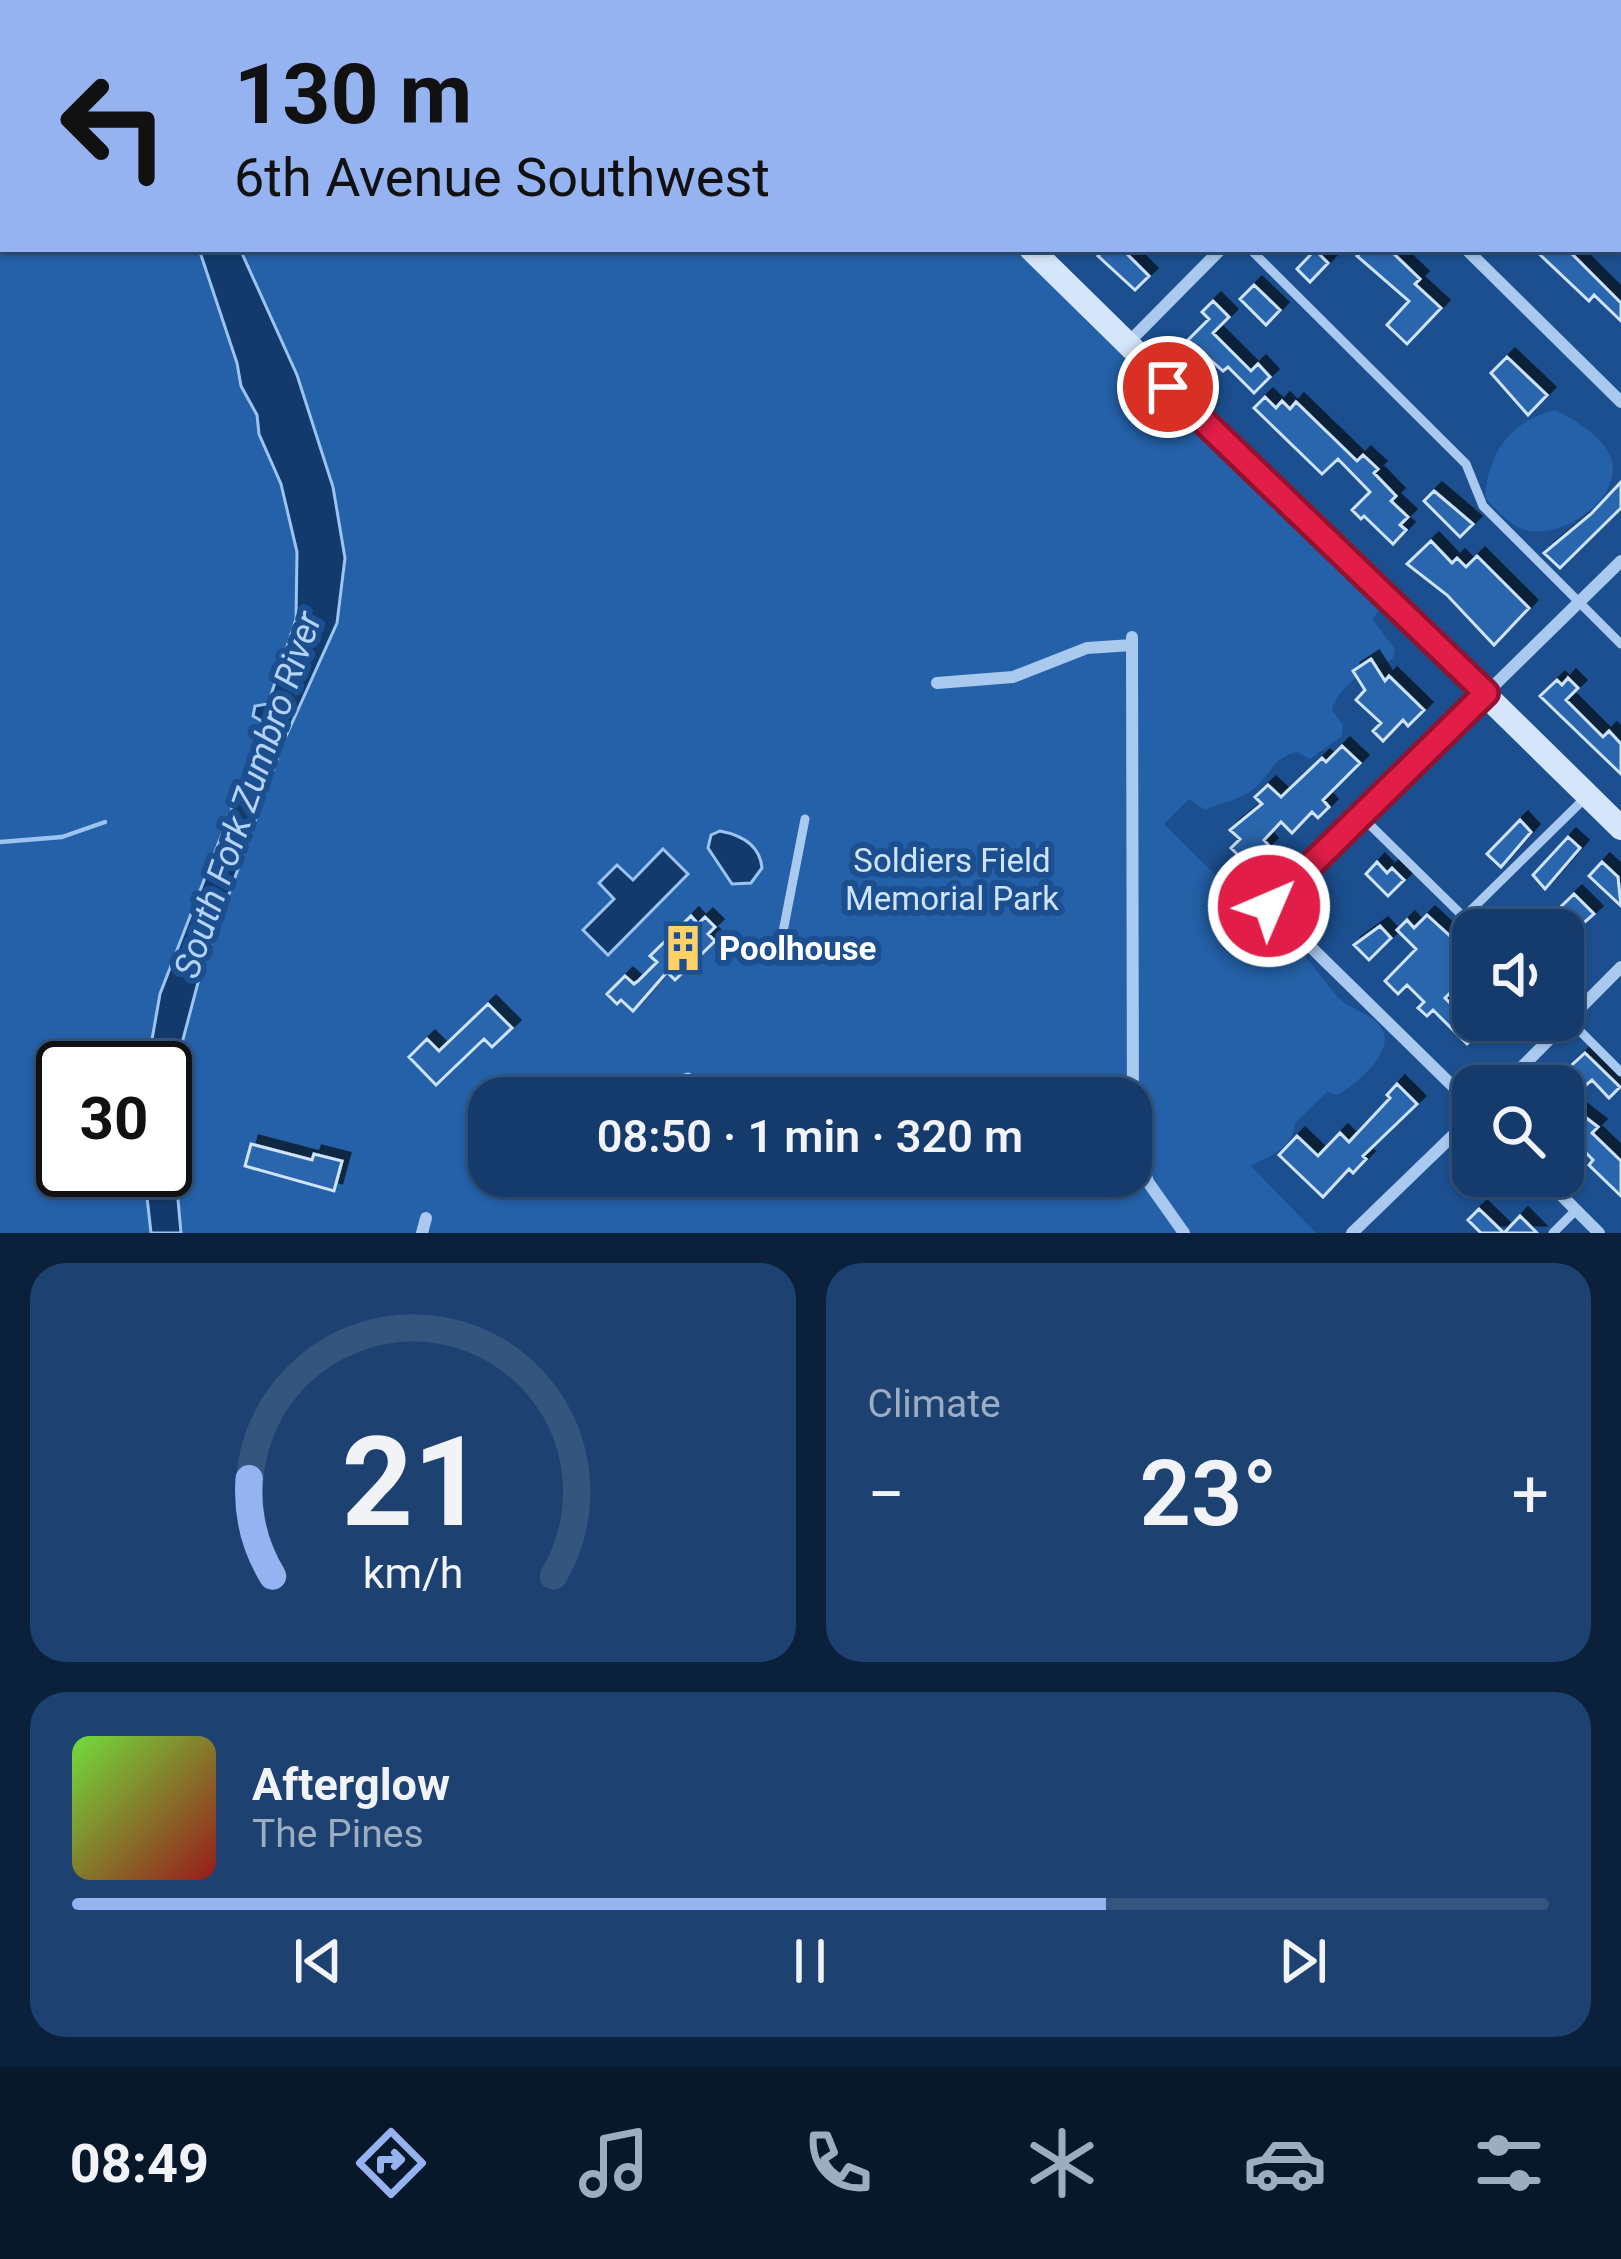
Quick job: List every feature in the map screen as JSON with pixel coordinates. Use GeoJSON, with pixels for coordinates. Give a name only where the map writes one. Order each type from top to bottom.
{"type":"FeatureCollection","features":[{"type":"Feature","properties":{"kind":"street"},"geometry":{"type":"LineString","coordinates":[[1033,252],[1621,828]]}},
{"type":"Feature","properties":{"kind":"street"},"geometry":{"type":"LineString","coordinates":[[1126,344],[1218,252]]}},
{"type":"Feature","properties":{"kind":"street"},"geometry":{"type":"LineString","coordinates":[[1469,252],[1621,402]]}},
{"type":"Feature","properties":{"kind":"street"},"geometry":{"type":"LineString","coordinates":[[1452,1085],[1269,906],[1621,561]]}},
{"type":"Feature","properties":{"kind":"street"},"geometry":{"type":"LineString","coordinates":[[937,683],[1012,677],[1087,648],[1132,641],[1133,1134],[1148,1182],[1184,1233]]}},
{"type":"Feature","properties":{"kind":"street"},"geometry":{"type":"LineString","coordinates":[[1584,1001],[1621,967]]}},
{"type":"Feature","properties":{"kind":"street"},"geometry":{"type":"LineString","coordinates":[[1522,1065],[1544,1041]]}},
{"type":"Feature","properties":{"kind":"street"},"geometry":{"type":"LineString","coordinates":[[1352,1233],[1452,1136]]}},
{"type":"Feature","properties":{"kind":"street"},"geometry":{"type":"LineString","coordinates":[[1563,1197],[1599,1233]]}},
{"type":"Feature","properties":{"kind":"street"},"geometry":{"type":"LineString","coordinates":[[422,1233],[426,1218]]}},
{"type":"Feature","properties":{"kind":"lane"},"geometry":{"type":"LineString","coordinates":[[1253,252],[1466,464],[1483,506],[1621,644]]}},
{"type":"Feature","properties":{"kind":"lane"},"geometry":{"type":"LineString","coordinates":[[1472,909],[1588,795]]}},
{"type":"Feature","properties":{"kind":"lane"},"geometry":{"type":"LineString","coordinates":[[1361,816],[1456,909]]}},
{"type":"Feature","properties":{"kind":"lane"},"geometry":{"type":"LineString","coordinates":[[780,947],[805,818]]}},
{"type":"Feature","properties":{"kind":"lane"},"geometry":{"type":"LineString","coordinates":[[1584,1035],[1621,1072]]}},
{"type":"Feature","properties":{"kind":"lane"},"geometry":{"type":"LineString","coordinates":[[1553,1233],[1576,1210]]}},
{"type":"Feature","properties":{"kind":"green space","name":"Soldiers Field Memorial Park"},"geometry":{"type":"Polygon","coordinates":[[[0,252],[1018,252],[1380,610],[1372,619],[1395,649],[1393,659],[1364,673],[1341,692],[1332,710],[1343,725],[1341,737],[1310,759],[1297,752],[1282,758],[1259,784],[1235,799],[1205,810],[1189,799],[1164,824],[1259,918],[1271,918],[1283,929],[1342,1001],[1373,1019],[1385,1038],[1371,1067],[1337,1095],[1327,1092],[1295,1123],[1285,1145],[1251,1166],[1316,1233],[0,1233],[0,252]]]}},
{"type":"Feature","properties":{"kind":"green space"},"geometry":{"type":"Polygon","coordinates":[[[1556,410],[1602,444],[1612,460],[1612,476],[1597,504],[1569,524],[1553,530],[1522,529],[1485,498],[1491,467],[1515,430],[1556,410]]]}},
{"type":"Feature","properties":{"kind":"water","name":"South Fork Zumbro River"},"geometry":{"type":"Polygon","coordinates":[[[200,252],[241,252],[297,375],[333,487],[345,558],[337,623],[283,743],[200,975],[183,1041],[152,1041],[160,994],[265,723],[253,716],[255,706],[268,704],[296,619],[297,552],[281,484],[259,434],[257,415],[241,386],[200,252]]]}},
{"type":"Feature","properties":{"kind":"water"},"geometry":{"type":"Polygon","coordinates":[[[720,831],[742,838],[758,853],[762,868],[751,883],[732,884],[708,848],[711,835],[720,831]]]}},
{"type":"Feature","properties":{"kind":"water"},"geometry":{"type":"Polygon","coordinates":[[[663,849],[688,874],[608,955],[583,930],[614,899],[599,883],[617,865],[633,880],[663,849]]]}},
{"type":"Feature","properties":{"kind":"water"},"geometry":{"type":"Polygon","coordinates":[[[147,1197],[178,1197],[181,1233],[151,1233],[147,1197]]]}},
{"type":"Feature","properties":{"kind":"building"},"geometry":{"type":"Polygon","coordinates":[[[1125,252],[1149,276],[1135,290],[1098,256],[1125,252]]]}},
{"type":"Feature","properties":{"kind":"building"},"geometry":{"type":"Polygon","coordinates":[[[1313,252],[1328,263],[1310,282],[1297,269],[1313,252]]]}},
{"type":"Feature","properties":{"kind":"building"},"geometry":{"type":"Polygon","coordinates":[[[1398,252],[1395,255],[1420,279],[1415,284],[1441,308],[1407,344],[1387,325],[1409,301],[1357,256],[1398,252]]]}},
{"type":"Feature","properties":{"kind":"building"},"geometry":{"type":"Polygon","coordinates":[[[1537,252],[1570,252],[1621,303],[1621,321],[1594,295],[1589,301],[1537,252]]]}},
{"type":"Feature","properties":{"kind":"building"},"geometry":{"type":"Polygon","coordinates":[[[1254,285],[1280,310],[1266,325],[1240,299],[1254,285]]]}},
{"type":"Feature","properties":{"kind":"building"},"geometry":{"type":"Polygon","coordinates":[[[1213,301],[1229,317],[1213,333],[1251,371],[1258,364],[1270,377],[1254,393],[1228,367],[1223,371],[1188,340],[1209,319],[1202,312],[1213,301]]]}},
{"type":"Feature","properties":{"kind":"building"},"geometry":{"type":"Polygon","coordinates":[[[1507,357],[1547,395],[1528,415],[1491,373],[1507,357]]]}},
{"type":"Feature","properties":{"kind":"building"},"geometry":{"type":"Polygon","coordinates":[[[1265,397],[1276,408],[1282,401],[1290,409],[1296,402],[1357,461],[1363,455],[1378,469],[1374,473],[1396,496],[1391,501],[1408,517],[1400,525],[1406,530],[1393,544],[1352,510],[1370,492],[1338,459],[1322,474],[1254,408],[1265,397]]]}},
{"type":"Feature","properties":{"kind":"building"},"geometry":{"type":"Polygon","coordinates":[[[1621,482],[1621,508],[1560,568],[1544,553],[1621,482]]]}},
{"type":"Feature","properties":{"kind":"building"},"geometry":{"type":"Polygon","coordinates":[[[1434,491],[1473,524],[1460,537],[1424,501],[1434,491]]]}},
{"type":"Feature","properties":{"kind":"building"},"geometry":{"type":"Polygon","coordinates":[[[1431,541],[1452,563],[1457,558],[1466,567],[1477,556],[1529,608],[1494,645],[1447,595],[1407,564],[1431,541]]]}},
{"type":"Feature","properties":{"kind":"building"},"geometry":{"type":"Polygon","coordinates":[[[1371,659],[1385,681],[1389,676],[1424,710],[1408,726],[1403,720],[1383,741],[1373,731],[1381,723],[1356,700],[1365,690],[1353,671],[1371,659]]]}},
{"type":"Feature","properties":{"kind":"building"},"geometry":{"type":"Polygon","coordinates":[[[1568,678],[1578,688],[1566,700],[1603,737],[1609,731],[1621,744],[1621,774],[1540,696],[1557,680],[1562,685],[1568,678]]]}},
{"type":"Feature","properties":{"kind":"building"},"geometry":{"type":"Polygon","coordinates":[[[1342,746],[1360,763],[1323,800],[1329,807],[1318,818],[1312,812],[1292,833],[1281,822],[1264,840],[1269,846],[1259,856],[1270,866],[1259,876],[1231,848],[1240,839],[1230,830],[1262,804],[1255,797],[1268,785],[1281,797],[1322,758],[1326,762],[1342,746]]]}},
{"type":"Feature","properties":{"kind":"building"},"geometry":{"type":"Polygon","coordinates":[[[1520,820],[1531,832],[1501,867],[1487,854],[1520,820]]]}},
{"type":"Feature","properties":{"kind":"building"},"geometry":{"type":"Polygon","coordinates":[[[1568,837],[1580,848],[1545,889],[1533,875],[1568,837]]]}},
{"type":"Feature","properties":{"kind":"building"},"geometry":{"type":"Polygon","coordinates":[[[1377,862],[1387,873],[1392,868],[1404,880],[1388,896],[1366,874],[1377,862]]]}},
{"type":"Feature","properties":{"kind":"building"},"geometry":{"type":"Polygon","coordinates":[[[1602,862],[1618,877],[1621,906],[1589,876],[1602,862]]]}},
{"type":"Feature","properties":{"kind":"building"},"geometry":{"type":"Polygon","coordinates":[[[1574,894],[1594,914],[1584,923],[1584,909],[1558,909],[1574,894]]]}},
{"type":"Feature","properties":{"kind":"building"},"geometry":{"type":"Polygon","coordinates":[[[1427,915],[1452,938],[1452,991],[1445,998],[1452,1005],[1452,1029],[1433,1010],[1427,1016],[1418,1008],[1424,1002],[1407,985],[1398,994],[1385,981],[1416,949],[1397,930],[1407,920],[1414,928],[1427,915]]]}},
{"type":"Feature","properties":{"kind":"building","name":"Poolhouse"},"geometry":{"type":"Polygon","coordinates":[[[691,916],[698,924],[705,917],[715,927],[708,934],[715,941],[675,980],[667,972],[633,1011],[621,1000],[617,1004],[607,994],[625,976],[634,984],[638,981],[657,962],[650,956],[691,916]]]}},
{"type":"Feature","properties":{"kind":"building"},"geometry":{"type":"Polygon","coordinates":[[[1380,926],[1391,938],[1369,960],[1354,945],[1380,926]]]}},
{"type":"Feature","properties":{"kind":"building"},"geometry":{"type":"Polygon","coordinates":[[[488,1004],[512,1028],[492,1047],[484,1039],[436,1085],[409,1057],[427,1039],[439,1051],[488,1004]]]}},
{"type":"Feature","properties":{"kind":"building"},"geometry":{"type":"Polygon","coordinates":[[[1585,1053],[1620,1087],[1609,1098],[1592,1080],[1584,1085],[1584,1065],[1572,1065],[1585,1053]]]}},
{"type":"Feature","properties":{"kind":"building"},"geometry":{"type":"Polygon","coordinates":[[[1397,1084],[1417,1104],[1363,1156],[1366,1159],[1353,1173],[1349,1169],[1323,1197],[1279,1155],[1297,1136],[1318,1156],[1340,1133],[1349,1142],[1397,1084]]]}},
{"type":"Feature","properties":{"kind":"building"},"geometry":{"type":"Polygon","coordinates":[[[1584,1116],[1598,1127],[1592,1133],[1621,1161],[1621,1196],[1589,1165],[1593,1160],[1584,1151],[1584,1116]]]}},
{"type":"Feature","properties":{"kind":"building"},"geometry":{"type":"Polygon","coordinates":[[[251,1144],[312,1160],[314,1154],[342,1161],[334,1191],[245,1166],[251,1144]]]}},
{"type":"Feature","properties":{"kind":"building"},"geometry":{"type":"Polygon","coordinates":[[[1479,1209],[1504,1233],[1481,1233],[1468,1220],[1479,1209]]]}},
{"type":"Feature","properties":{"kind":"building"},"geometry":{"type":"Polygon","coordinates":[[[1520,1216],[1537,1233],[1504,1233],[1520,1216]]]}},
{"type":"Feature","properties":{"kind":"waterway"},"geometry":{"type":"LineString","coordinates":[[0,842],[62,837],[105,822]]}},
{"type":"Feature","properties":{"kind":"place","name":"Poolhouse"},"geometry":{"type":"Point","coordinates":[683,948]}},
{"type":"Feature","properties":{"kind":"route"},"geometry":{"type":"LineString","coordinates":[[1168,387],[1486,693],[1269,906]]}}]}
